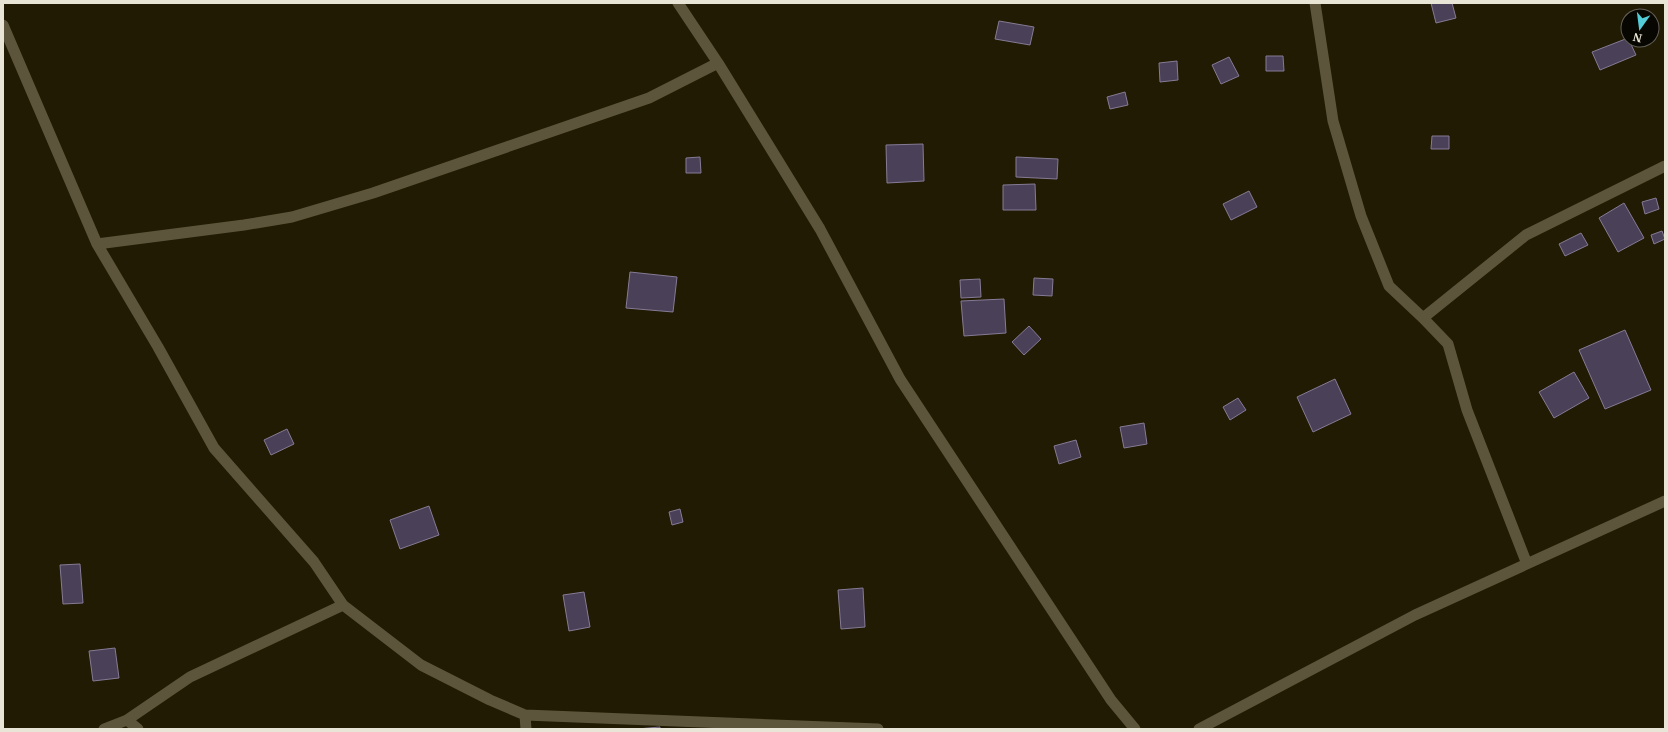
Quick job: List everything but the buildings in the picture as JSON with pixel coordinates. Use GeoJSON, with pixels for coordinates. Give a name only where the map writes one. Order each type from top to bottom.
{"type":"FeatureCollection","features":[{"type":"Feature","properties":{"kind":"street"},"geometry":{"type":"LineString","coordinates":[[678,3],[718,63],[820,229],[900,379],[1111,700],[1134,729]]}},
{"type":"Feature","properties":{"kind":"street"},"geometry":{"type":"LineString","coordinates":[[1316,3],[1333,121],[1361,216],[1389,286],[1424,318],[1448,344],[1467,410],[1527,564]]}},
{"type":"Feature","properties":{"kind":"street"},"geometry":{"type":"LineString","coordinates":[[3,25],[97,244],[158,347],[214,448],[314,562],[343,605],[421,665],[490,700],[525,715],[731,725],[878,729]]}},
{"type":"Feature","properties":{"kind":"street"},"geometry":{"type":"LineString","coordinates":[[97,244],[244,225],[292,217],[373,193],[649,98],[718,63]]}},
{"type":"Feature","properties":{"kind":"street"},"geometry":{"type":"LineString","coordinates":[[1424,318],[1526,235],[1665,166]]}},
{"type":"Feature","properties":{"kind":"street"},"geometry":{"type":"LineString","coordinates":[[1200,729],[1415,615],[1665,501]]}},
{"type":"Feature","properties":{"kind":"street"},"geometry":{"type":"LineString","coordinates":[[104,729],[127,720],[190,677],[343,605]]}},
{"type":"Feature","properties":{"kind":"street"},"geometry":{"type":"LineString","coordinates":[[525,715],[526,729]]}},
{"type":"Feature","properties":{"kind":"street"},"geometry":{"type":"LineString","coordinates":[[127,720],[138,729]]}}]}
